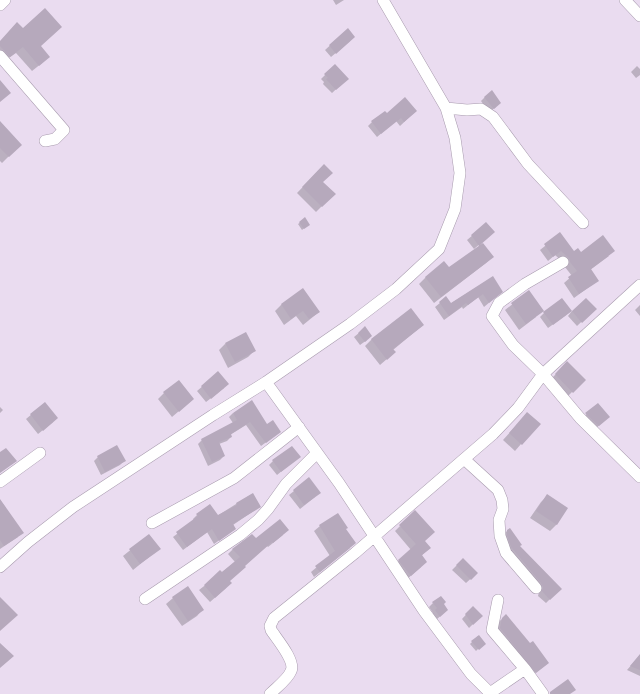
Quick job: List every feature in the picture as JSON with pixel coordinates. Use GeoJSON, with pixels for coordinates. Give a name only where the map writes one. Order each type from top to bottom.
{"type":"FeatureCollection","features":[{"type":"Feature","properties":{"kind":"street"},"geometry":{"type":"LineString","coordinates":[[0,5],[5,0]]}},
{"type":"Feature","properties":{"kind":"street"},"geometry":{"type":"LineString","coordinates":[[0,567],[28,542],[73,507],[266,382],[356,320],[396,289],[439,249],[455,209],[460,173],[455,138],[446,108],[383,0]]}},
{"type":"Feature","properties":{"kind":"street"},"geometry":{"type":"LineString","coordinates":[[625,0],[640,16]]}},
{"type":"Feature","properties":{"kind":"street"},"geometry":{"type":"LineString","coordinates":[[0,56],[64,130],[55,139],[45,141]]}},
{"type":"Feature","properties":{"kind":"street"},"geometry":{"type":"LineString","coordinates":[[446,108],[481,110],[493,117],[528,164],[583,223]]}},
{"type":"Feature","properties":{"kind":"street"},"geometry":{"type":"LineString","coordinates":[[563,262],[525,284],[499,303],[492,316],[513,345],[543,374],[580,418],[640,477]]}},
{"type":"Feature","properties":{"kind":"street"},"geometry":{"type":"LineString","coordinates":[[270,694],[291,672],[293,667],[291,660],[271,630],[271,622],[280,613],[375,536],[493,434],[518,408],[543,374],[640,285]]}},
{"type":"Feature","properties":{"kind":"street"},"geometry":{"type":"LineString","coordinates":[[266,382],[375,536],[424,611],[470,674],[490,694],[524,669]]}},
{"type":"Feature","properties":{"kind":"street"},"geometry":{"type":"LineString","coordinates":[[152,523],[234,478],[298,427]]}},
{"type":"Feature","properties":{"kind":"street"},"geometry":{"type":"LineString","coordinates":[[0,482],[40,453]]}},
{"type":"Feature","properties":{"kind":"street"},"geometry":{"type":"LineString","coordinates":[[145,599],[240,535],[258,520],[268,510],[286,484],[317,453]]}},
{"type":"Feature","properties":{"kind":"street"},"geometry":{"type":"LineString","coordinates":[[464,459],[498,490],[502,500],[503,509],[499,520],[500,536],[506,553],[536,588]]}},
{"type":"Feature","properties":{"kind":"street"},"geometry":{"type":"LineString","coordinates":[[498,600],[492,630],[543,694]]}},
{"type":"Feature","properties":{"kind":"building"},"geometry":{"type":"Polygon","coordinates":[[[45,8],[62,27],[41,46],[50,57],[39,66],[23,47],[10,57],[0,46],[0,41],[17,22],[23,28],[45,8]]]}},
{"type":"Feature","properties":{"kind":"building"},"geometry":{"type":"Polygon","coordinates":[[[348,28],[355,37],[336,54],[329,45],[348,28]]]}},
{"type":"Feature","properties":{"kind":"building"},"geometry":{"type":"Polygon","coordinates":[[[335,64],[349,79],[336,90],[326,79],[328,78],[324,74],[335,64]]]}},
{"type":"Feature","properties":{"kind":"building"},"geometry":{"type":"Polygon","coordinates":[[[0,80],[11,93],[0,102],[0,80]]]}},
{"type":"Feature","properties":{"kind":"building"},"geometry":{"type":"Polygon","coordinates":[[[492,90],[501,103],[494,109],[484,97],[492,90]]]}},
{"type":"Feature","properties":{"kind":"building"},"geometry":{"type":"Polygon","coordinates":[[[405,97],[417,111],[404,122],[401,118],[381,134],[371,121],[385,111],[387,113],[405,97]]]}},
{"type":"Feature","properties":{"kind":"building"},"geometry":{"type":"Polygon","coordinates":[[[0,121],[22,145],[9,157],[0,148],[0,121]]]}},
{"type":"Feature","properties":{"kind":"building"},"geometry":{"type":"Polygon","coordinates":[[[324,164],[333,173],[323,182],[336,194],[322,207],[302,187],[324,164]]]}},
{"type":"Feature","properties":{"kind":"building"},"geometry":{"type":"Polygon","coordinates":[[[305,217],[310,225],[304,229],[299,222],[305,217]]]}},
{"type":"Feature","properties":{"kind":"building"},"geometry":{"type":"Polygon","coordinates":[[[486,222],[495,232],[479,246],[471,235],[486,222]]]}},
{"type":"Feature","properties":{"kind":"building"},"geometry":{"type":"Polygon","coordinates":[[[560,232],[574,251],[578,248],[581,252],[603,235],[615,251],[591,269],[599,281],[579,294],[568,277],[577,271],[570,262],[569,258],[561,251],[553,257],[544,244],[560,232]]]}},
{"type":"Feature","properties":{"kind":"building"},"geometry":{"type":"Polygon","coordinates":[[[483,243],[494,257],[441,297],[425,277],[444,261],[449,267],[483,243]]]}},
{"type":"Feature","properties":{"kind":"building"},"geometry":{"type":"Polygon","coordinates":[[[493,276],[503,292],[489,303],[483,294],[468,305],[466,303],[449,316],[439,302],[446,296],[451,303],[493,276]]]}},
{"type":"Feature","properties":{"kind":"building"},"geometry":{"type":"Polygon","coordinates":[[[303,288],[320,312],[309,319],[303,311],[291,319],[281,304],[303,288]]]}},
{"type":"Feature","properties":{"kind":"building"},"geometry":{"type":"Polygon","coordinates":[[[529,290],[544,311],[526,324],[511,303],[529,290]]]}},
{"type":"Feature","properties":{"kind":"building"},"geometry":{"type":"Polygon","coordinates":[[[562,298],[572,311],[553,325],[543,312],[562,298]]]}},
{"type":"Feature","properties":{"kind":"building"},"geometry":{"type":"Polygon","coordinates":[[[586,298],[597,309],[582,323],[572,311],[586,298]]]}},
{"type":"Feature","properties":{"kind":"building"},"geometry":{"type":"Polygon","coordinates":[[[411,308],[424,325],[393,349],[396,352],[387,360],[371,339],[411,308]]]}},
{"type":"Feature","properties":{"kind":"building"},"geometry":{"type":"Polygon","coordinates":[[[365,326],[372,336],[365,342],[358,333],[365,326]]]}},
{"type":"Feature","properties":{"kind":"building"},"geometry":{"type":"Polygon","coordinates":[[[246,332],[256,351],[235,362],[225,343],[246,332]]]}},
{"type":"Feature","properties":{"kind":"building"},"geometry":{"type":"Polygon","coordinates":[[[567,361],[586,380],[573,393],[555,374],[567,361]]]}},
{"type":"Feature","properties":{"kind":"building"},"geometry":{"type":"Polygon","coordinates":[[[218,371],[229,384],[211,399],[201,386],[218,371]]]}},
{"type":"Feature","properties":{"kind":"building"},"geometry":{"type":"Polygon","coordinates":[[[179,380],[194,399],[179,412],[163,392],[179,380]]]}},
{"type":"Feature","properties":{"kind":"building"},"geometry":{"type":"Polygon","coordinates":[[[252,400],[267,424],[273,420],[281,432],[266,443],[250,422],[231,434],[232,437],[219,442],[225,456],[212,462],[201,439],[237,420],[233,413],[252,400]]]}},
{"type":"Feature","properties":{"kind":"building"},"geometry":{"type":"Polygon","coordinates":[[[45,402],[58,418],[43,431],[30,414],[45,402]]]}},
{"type":"Feature","properties":{"kind":"building"},"geometry":{"type":"Polygon","coordinates":[[[598,403],[610,417],[599,426],[585,413],[598,403]]]}},
{"type":"Feature","properties":{"kind":"building"},"geometry":{"type":"Polygon","coordinates":[[[527,412],[541,424],[522,445],[509,433],[527,412]]]}},
{"type":"Feature","properties":{"kind":"building"},"geometry":{"type":"Polygon","coordinates":[[[117,445],[126,461],[105,472],[97,456],[117,445]]]}},
{"type":"Feature","properties":{"kind":"building"},"geometry":{"type":"Polygon","coordinates":[[[292,446],[301,457],[281,472],[272,460],[292,446]]]}},
{"type":"Feature","properties":{"kind":"building"},"geometry":{"type":"Polygon","coordinates":[[[6,448],[17,461],[0,473],[0,452],[6,448]]]}},
{"type":"Feature","properties":{"kind":"building"},"geometry":{"type":"Polygon","coordinates":[[[309,477],[321,493],[304,505],[293,490],[309,477]]]}},
{"type":"Feature","properties":{"kind":"building"},"geometry":{"type":"Polygon","coordinates":[[[253,493],[261,507],[233,524],[236,529],[219,541],[212,529],[187,547],[176,532],[198,516],[196,514],[210,504],[218,515],[237,505],[236,503],[253,493]]]}},
{"type":"Feature","properties":{"kind":"building"},"geometry":{"type":"Polygon","coordinates":[[[547,494],[568,508],[557,525],[536,511],[547,494]]]}},
{"type":"Feature","properties":{"kind":"building"},"geometry":{"type":"Polygon","coordinates":[[[0,499],[24,533],[4,546],[0,540],[0,499]]]}},
{"type":"Feature","properties":{"kind":"building"},"geometry":{"type":"Polygon","coordinates":[[[415,510],[435,532],[425,541],[431,548],[422,555],[427,562],[411,576],[398,560],[416,544],[399,525],[415,510]]]}},
{"type":"Feature","properties":{"kind":"building"},"geometry":{"type":"Polygon","coordinates":[[[338,513],[348,528],[346,529],[356,543],[320,572],[315,566],[335,551],[319,525],[338,513]]]}},
{"type":"Feature","properties":{"kind":"building"},"geometry":{"type":"Polygon","coordinates":[[[280,519],[289,530],[273,543],[272,542],[245,566],[246,567],[230,581],[232,583],[215,598],[204,585],[220,570],[222,572],[240,557],[232,549],[252,534],[256,538],[280,519]]]}},
{"type":"Feature","properties":{"kind":"building"},"geometry":{"type":"Polygon","coordinates":[[[510,528],[522,545],[520,546],[562,589],[550,600],[542,591],[543,587],[541,583],[511,547],[507,535],[507,530],[510,528]]]}},
{"type":"Feature","properties":{"kind":"building"},"geometry":{"type":"Polygon","coordinates":[[[149,534],[161,549],[140,564],[129,549],[149,534]]]}},
{"type":"Feature","properties":{"kind":"building"},"geometry":{"type":"Polygon","coordinates":[[[463,558],[478,573],[471,580],[456,565],[463,558]]]}},
{"type":"Feature","properties":{"kind":"building"},"geometry":{"type":"Polygon","coordinates":[[[188,586],[204,610],[188,621],[172,597],[188,586]]]}},
{"type":"Feature","properties":{"kind":"building"},"geometry":{"type":"Polygon","coordinates":[[[441,596],[446,602],[444,604],[448,610],[440,617],[435,610],[437,608],[432,602],[441,596]]]}},
{"type":"Feature","properties":{"kind":"building"},"geometry":{"type":"Polygon","coordinates":[[[0,597],[18,615],[0,631],[0,597]]]}},
{"type":"Feature","properties":{"kind":"building"},"geometry":{"type":"Polygon","coordinates":[[[473,606],[483,616],[473,625],[465,614],[473,606]]]}},
{"type":"Feature","properties":{"kind":"building"},"geometry":{"type":"Polygon","coordinates":[[[506,614],[530,643],[533,641],[549,663],[536,673],[500,628],[502,618],[506,614]]]}},
{"type":"Feature","properties":{"kind":"building"},"geometry":{"type":"Polygon","coordinates":[[[479,635],[486,644],[479,650],[471,641],[479,635]]]}},
{"type":"Feature","properties":{"kind":"building"},"geometry":{"type":"Polygon","coordinates":[[[0,643],[14,656],[0,668],[0,643]]]}},
{"type":"Feature","properties":{"kind":"building"},"geometry":{"type":"Polygon","coordinates":[[[640,654],[640,670],[630,666],[640,654]]]}},
{"type":"Feature","properties":{"kind":"building"},"geometry":{"type":"Polygon","coordinates":[[[568,679],[576,690],[570,694],[550,694],[550,692],[568,679]]]}}]}
